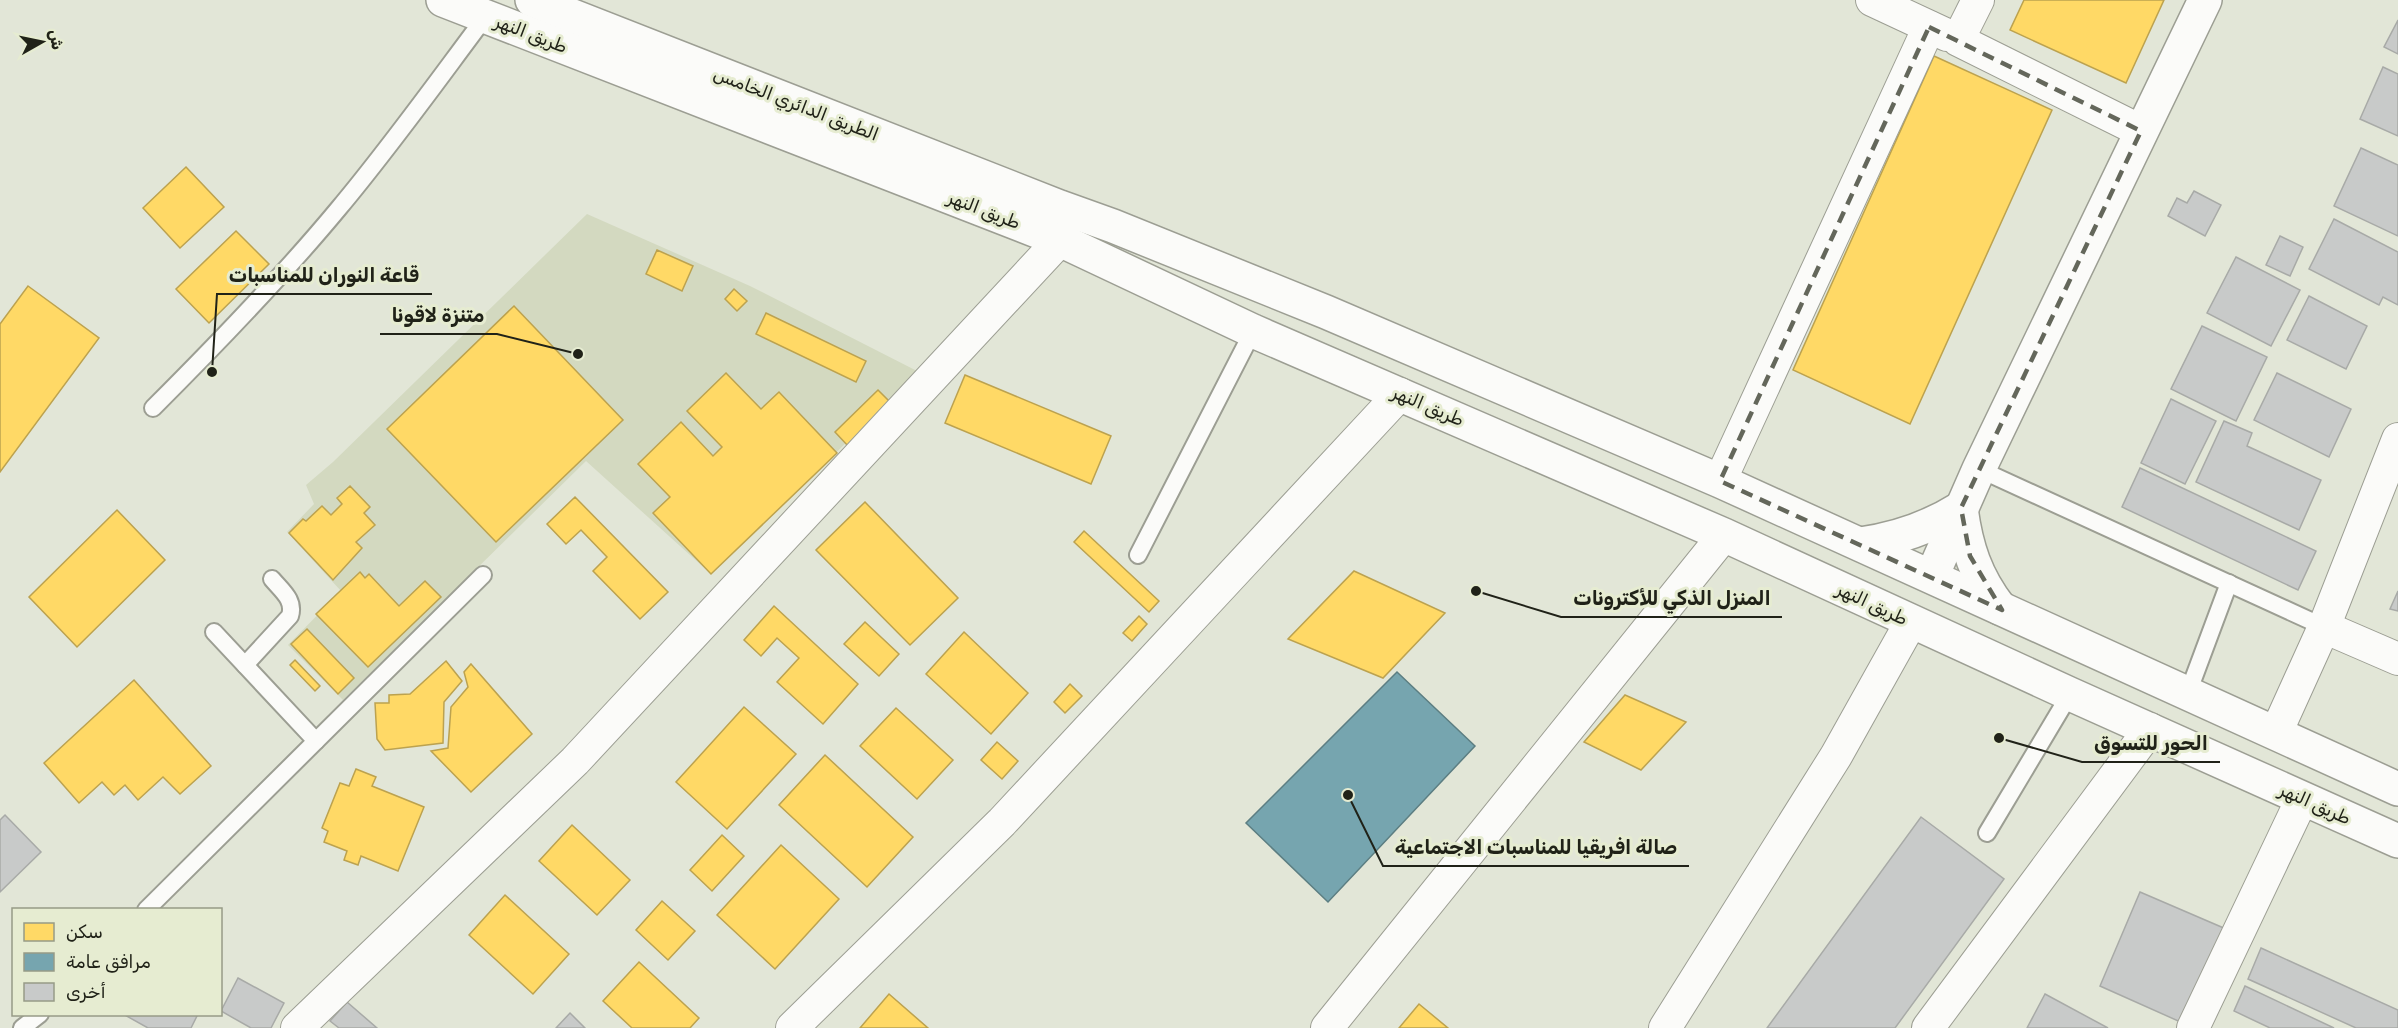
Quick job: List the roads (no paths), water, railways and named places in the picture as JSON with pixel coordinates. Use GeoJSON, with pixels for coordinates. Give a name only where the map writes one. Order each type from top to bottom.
{"type":"FeatureCollection","features":[{"type":"Feature","properties":{"kind":"main road","name":"طريق النهر"},"geometry":{"type":"LineString","coordinates":[[445,0],[1060,240],[1253,331],[1724,535],[1911,622],[2398,841]]}},
{"type":"Feature","properties":{"kind":"main road","name":"الطريق الدائري الخامس"},"geometry":{"type":"LineString","coordinates":[[532,0],[1113,226],[1326,312],[1720,481]]}},
{"type":"Feature","properties":{"kind":"main road"},"geometry":{"type":"LineString","coordinates":[[1932,576],[1979,469],[2205,0]]}},
{"type":"Feature","properties":{"kind":"main road"},"geometry":{"type":"LineString","coordinates":[[1720,481],[2398,789]]}},
{"type":"Feature","properties":{"kind":"main road"},"geometry":{"type":"LineString","coordinates":[[1860,544],[1902,536],[1961,508]]}},
{"type":"Feature","properties":{"kind":"main road"},"geometry":{"type":"LineString","coordinates":[[1961,508],[1970,556],[1978,575],[2002,610]]}},
{"type":"Feature","properties":{"kind":"street"},"geometry":{"type":"LineString","coordinates":[[1872,0],[1958,40],[2140,131]]}},
{"type":"Feature","properties":{"kind":"street"},"geometry":{"type":"LineString","coordinates":[[1958,40],[1978,0]]}},
{"type":"Feature","properties":{"kind":"street"},"geometry":{"type":"LineString","coordinates":[[1720,481],[1929,27]]}},
{"type":"Feature","properties":{"kind":"street"},"geometry":{"type":"LineString","coordinates":[[297,1028],[575,761],[1060,240]]}},
{"type":"Feature","properties":{"kind":"street"},"geometry":{"type":"LineString","coordinates":[[792,1028],[1002,822],[1400,394]]}},
{"type":"Feature","properties":{"kind":"street"},"geometry":{"type":"LineString","coordinates":[[2276,733],[2324,627],[2398,440]]}},
{"type":"Feature","properties":{"kind":"street"},"geometry":{"type":"LineString","coordinates":[[1327,1028],[1724,535]]}},
{"type":"Feature","properties":{"kind":"street"},"geometry":{"type":"LineString","coordinates":[[1665,1028],[1836,756],[1911,622]]}},
{"type":"Feature","properties":{"kind":"street"},"geometry":{"type":"LineString","coordinates":[[2324,627],[2398,659]]}},
{"type":"Feature","properties":{"kind":"street"},"geometry":{"type":"LineString","coordinates":[[1928,1028],[2150,729]]}},
{"type":"Feature","properties":{"kind":"street"},"geometry":{"type":"LineString","coordinates":[[2193,1028],[2302,799]]}},
{"type":"Feature","properties":{"kind":"lane"},"geometry":{"type":"LineString","coordinates":[[153,408],[241,318],[340,207],[397,136],[486,16]]}},
{"type":"Feature","properties":{"kind":"lane"},"geometry":{"type":"LineString","coordinates":[[1138,555],[1253,331]]}},
{"type":"Feature","properties":{"kind":"lane"},"geometry":{"type":"LineString","coordinates":[[1979,469],[2324,627]]}},
{"type":"Feature","properties":{"kind":"lane"},"geometry":{"type":"LineString","coordinates":[[147,908],[483,575]]}},
{"type":"Feature","properties":{"kind":"lane"},"geometry":{"type":"LineString","coordinates":[[245,665],[291,616],[291,601],[272,579]]}},
{"type":"Feature","properties":{"kind":"lane"},"geometry":{"type":"LineString","coordinates":[[2188,693],[2229,583]]}},
{"type":"Feature","properties":{"kind":"lane"},"geometry":{"type":"LineString","coordinates":[[214,632],[316,741]]}},
{"type":"Feature","properties":{"kind":"lane"},"geometry":{"type":"LineString","coordinates":[[1987,833],[2070,694]]}},
{"type":"Feature","properties":{"kind":"lane"},"geometry":{"type":"LineString","coordinates":[[22,1028],[37,1016]]}},
{"type":"Feature","properties":{"kind":"place","name":"متنزة لاقونا"},"geometry":{"type":"Point","coordinates":[578,354]}},
{"type":"Feature","properties":{"kind":"place","name":"قاعة النوران للمناسبات"},"geometry":{"type":"Point","coordinates":[212,372]}},
{"type":"Feature","properties":{"kind":"place","name":"المنزل الذكي للأكترونات"},"geometry":{"type":"Point","coordinates":[1476,591]}},
{"type":"Feature","properties":{"kind":"place","name":"الحور للتسوق"},"geometry":{"type":"Point","coordinates":[1999,738]}},
{"type":"Feature","properties":{"kind":"place","name":"صالة افريقيا للمناسبات الاجتماعية"},"geometry":{"type":"Point","coordinates":[1348,795]}}]}
